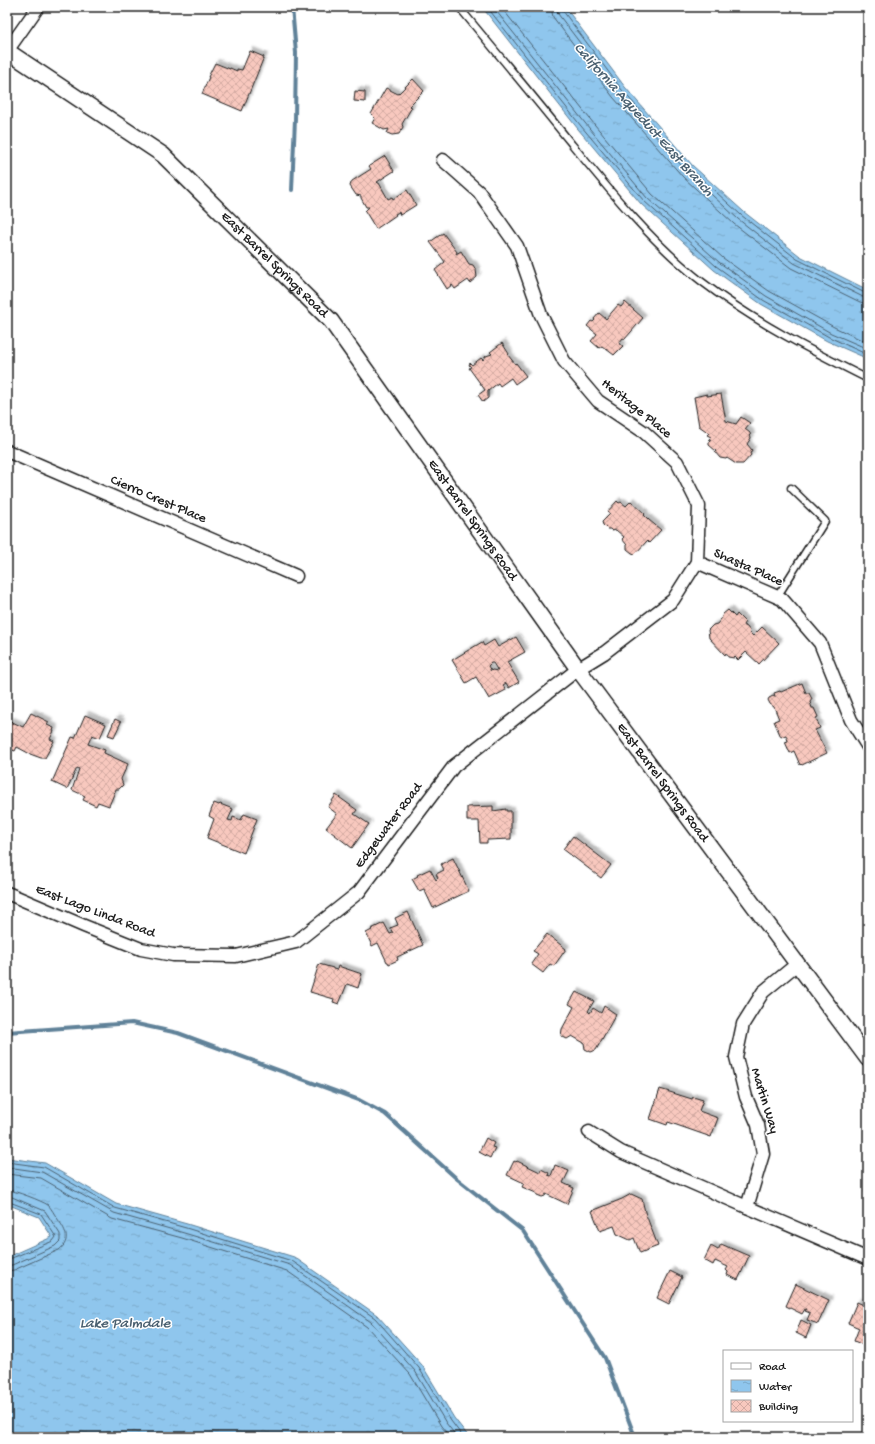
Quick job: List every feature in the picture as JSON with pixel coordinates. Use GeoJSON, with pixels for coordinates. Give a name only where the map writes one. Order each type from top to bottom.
{"type":"FeatureCollection","features":[{"type":"Feature","properties":{"kind":"street"},"geometry":{"type":"LineString","coordinates":[[7,51],[38,7]]}},
{"type":"Feature","properties":{"kind":"street","name":"East Barrel Springs Road"},"geometry":{"type":"LineString","coordinates":[[7,51],[163,155],[330,321],[578,670],[868,1059]]}},
{"type":"Feature","properties":{"kind":"street","name":"Heritage Place"},"geometry":{"type":"LineString","coordinates":[[443,160],[479,192],[517,246],[541,315],[564,361],[598,402],[644,432],[677,462],[699,506],[698,562]]}},
{"type":"Feature","properties":{"kind":"street","name":"Cierro Crest Place"},"geometry":{"type":"LineString","coordinates":[[7,451],[296,576]]}},
{"type":"Feature","properties":{"kind":"street","name":"Edgewater Road"},"geometry":{"type":"LineString","coordinates":[[174,955],[236,956],[296,942],[359,892],[454,766],[578,670],[604,653],[673,600],[698,562]]}},
{"type":"Feature","properties":{"kind":"street","name":"Shasta Place"},"geometry":{"type":"LineString","coordinates":[[698,562],[782,599],[820,643],[851,720],[868,748]]}},
{"type":"Feature","properties":{"kind":"street","name":"East Lago Linda Road"},"geometry":{"type":"LineString","coordinates":[[7,893],[141,949],[174,955]]}},
{"type":"Feature","properties":{"kind":"street","name":"Martin Way"},"geometry":{"type":"LineString","coordinates":[[747,1207],[763,1154],[758,1125],[746,1097],[736,1057],[743,1024],[763,992],[797,964]]}},
{"type":"Feature","properties":{"kind":"street"},"geometry":{"type":"LineString","coordinates":[[589,1132],[621,1152],[868,1259]]}},
{"type":"Feature","properties":{"kind":"lane"},"geometry":{"type":"LineString","coordinates":[[459,7],[600,180],[664,248],[700,280],[739,308],[777,332],[813,352],[868,379]]}},
{"type":"Feature","properties":{"kind":"lane"},"geometry":{"type":"LineString","coordinates":[[777,597],[825,522],[791,488]]}},
{"type":"Feature","properties":{"kind":"water","name":"California Aqueduct East Branch"},"geometry":{"type":"Polygon","coordinates":[[[482,7],[565,7],[625,87],[693,166],[744,212],[800,256],[868,290],[868,359],[827,341],[761,304],[714,270],[641,204],[578,129],[482,7]]]}},
{"type":"Feature","properties":{"kind":"water","name":"Lake Palmdale"},"geometry":{"type":"Polygon","coordinates":[[[7,1158],[45,1163],[116,1204],[294,1257],[377,1315],[422,1365],[454,1418],[469,1437],[7,1437],[7,1257],[52,1237],[39,1217],[7,1204],[7,1158]]]}},
{"type":"Feature","properties":{"kind":"building"},"geometry":{"type":"Polygon","coordinates":[[[250,51],[264,57],[242,111],[202,94],[215,63],[237,71],[237,69],[242,70],[250,51]]]}},
{"type":"Feature","properties":{"kind":"building"},"geometry":{"type":"Polygon","coordinates":[[[413,79],[424,91],[409,106],[412,107],[402,124],[403,127],[399,134],[392,135],[387,133],[389,129],[384,130],[372,123],[375,118],[371,114],[386,88],[398,94],[413,79]]]}},
{"type":"Feature","properties":{"kind":"building"},"geometry":{"type":"Polygon","coordinates":[[[355,91],[365,92],[365,102],[354,101],[355,91]]]}},
{"type":"Feature","properties":{"kind":"building"},"geometry":{"type":"Polygon","coordinates":[[[385,156],[394,171],[377,182],[388,199],[392,197],[393,199],[407,190],[416,205],[400,215],[399,212],[395,214],[396,215],[376,229],[365,211],[369,207],[366,207],[361,196],[356,195],[350,186],[352,181],[371,169],[369,166],[385,156]]]}},
{"type":"Feature","properties":{"kind":"building"},"geometry":{"type":"Polygon","coordinates":[[[443,233],[457,252],[456,254],[461,251],[469,264],[473,265],[476,270],[477,277],[470,283],[468,280],[455,289],[452,285],[447,289],[435,270],[445,262],[430,242],[443,233]]]}},
{"type":"Feature","properties":{"kind":"building"},"geometry":{"type":"Polygon","coordinates":[[[625,302],[643,318],[625,339],[623,338],[619,343],[623,346],[614,355],[602,346],[599,348],[591,341],[597,334],[587,326],[591,321],[593,322],[595,320],[594,319],[599,313],[606,319],[618,305],[621,307],[625,302]]]}},
{"type":"Feature","properties":{"kind":"building"},"geometry":{"type":"Polygon","coordinates":[[[502,343],[509,354],[508,355],[526,376],[515,384],[511,378],[500,386],[498,383],[488,391],[488,398],[483,402],[478,395],[485,390],[469,368],[471,367],[469,365],[470,363],[472,365],[481,358],[483,360],[486,356],[492,354],[490,352],[502,343]]]}},
{"type":"Feature","properties":{"kind":"building"},"geometry":{"type":"Polygon","coordinates":[[[707,394],[707,396],[721,394],[726,421],[736,424],[741,417],[750,423],[745,429],[750,433],[751,438],[747,444],[752,450],[750,453],[751,455],[743,464],[736,464],[727,458],[720,458],[715,452],[716,451],[709,445],[711,440],[709,439],[711,437],[707,435],[709,433],[699,426],[694,397],[707,394]]]}},
{"type":"Feature","properties":{"kind":"building"},"geometry":{"type":"Polygon","coordinates":[[[617,501],[626,506],[631,501],[661,530],[649,543],[647,541],[635,554],[627,549],[627,545],[622,539],[624,537],[616,530],[612,531],[603,525],[602,522],[610,514],[607,512],[617,501]]]}},
{"type":"Feature","properties":{"kind":"building"},"geometry":{"type":"Polygon","coordinates":[[[728,610],[735,617],[737,614],[745,622],[743,625],[747,627],[753,636],[762,627],[779,643],[759,664],[746,652],[738,660],[735,657],[728,657],[726,653],[725,655],[709,638],[708,630],[713,625],[717,624],[723,614],[728,610]]]}},
{"type":"Feature","properties":{"kind":"building"},"geometry":{"type":"Polygon","coordinates":[[[516,637],[525,652],[507,662],[519,682],[509,688],[506,683],[503,685],[506,690],[489,699],[476,677],[466,683],[452,660],[482,642],[484,646],[494,640],[498,647],[516,637]],[[493,663],[488,666],[491,671],[498,671],[493,663]]]}},
{"type":"Feature","properties":{"kind":"building"},"geometry":{"type":"Polygon","coordinates":[[[802,683],[806,693],[809,693],[812,699],[810,702],[818,717],[816,718],[820,728],[815,730],[827,753],[800,765],[794,751],[790,753],[785,742],[788,741],[786,735],[781,737],[774,721],[779,719],[774,707],[768,700],[773,696],[775,697],[774,693],[781,692],[802,683]]]}},
{"type":"Feature","properties":{"kind":"building"},"geometry":{"type":"Polygon","coordinates":[[[31,713],[49,722],[47,725],[54,728],[50,739],[54,741],[45,758],[30,754],[17,747],[15,751],[7,748],[7,728],[10,721],[23,727],[31,713]]]}},
{"type":"Feature","properties":{"kind":"building"},"geometry":{"type":"Polygon","coordinates":[[[85,715],[106,724],[100,738],[92,735],[88,744],[105,750],[104,753],[128,764],[121,779],[123,785],[119,789],[116,789],[109,806],[98,802],[96,806],[83,800],[85,796],[72,790],[79,769],[77,768],[67,789],[52,782],[72,737],[75,738],[85,715]]]}},
{"type":"Feature","properties":{"kind":"building"},"geometry":{"type":"Polygon","coordinates":[[[115,719],[121,722],[114,737],[108,735],[115,719]]]}},
{"type":"Feature","properties":{"kind":"building"},"geometry":{"type":"Polygon","coordinates":[[[336,795],[357,810],[354,814],[369,824],[352,848],[326,828],[337,814],[328,807],[336,795]]]}},
{"type":"Feature","properties":{"kind":"building"},"geometry":{"type":"Polygon","coordinates":[[[214,803],[233,809],[228,820],[232,821],[233,817],[241,820],[244,814],[257,819],[244,853],[207,838],[214,819],[209,816],[214,803]]]}},
{"type":"Feature","properties":{"kind":"building"},"geometry":{"type":"Polygon","coordinates":[[[493,806],[493,811],[506,809],[506,811],[511,811],[511,839],[487,840],[487,843],[480,843],[479,821],[467,821],[467,807],[493,806]]]}},
{"type":"Feature","properties":{"kind":"building"},"geometry":{"type":"Polygon","coordinates":[[[573,836],[611,865],[601,878],[563,849],[573,836]]]}},
{"type":"Feature","properties":{"kind":"building"},"geometry":{"type":"Polygon","coordinates":[[[453,858],[469,891],[433,908],[424,889],[419,891],[412,879],[430,869],[436,880],[438,878],[436,874],[444,870],[441,864],[453,858]]]}},
{"type":"Feature","properties":{"kind":"building"},"geometry":{"type":"Polygon","coordinates":[[[408,912],[423,945],[397,957],[398,960],[389,964],[378,943],[372,946],[366,933],[384,923],[390,934],[393,933],[390,928],[398,925],[395,918],[408,912]]]}},
{"type":"Feature","properties":{"kind":"building"},"geometry":{"type":"Polygon","coordinates":[[[547,934],[566,949],[554,966],[550,964],[543,973],[531,964],[538,954],[533,951],[547,934]]]}},
{"type":"Feature","properties":{"kind":"building"},"geometry":{"type":"Polygon","coordinates":[[[319,964],[337,970],[338,966],[362,974],[358,988],[347,984],[339,1004],[333,1002],[334,999],[310,992],[319,964]]]}},
{"type":"Feature","properties":{"kind":"building"},"geometry":{"type":"Polygon","coordinates":[[[576,992],[594,1001],[588,1011],[590,1013],[593,1008],[601,1013],[604,1006],[616,1014],[596,1050],[591,1052],[585,1049],[584,1043],[572,1036],[567,1039],[561,1036],[562,1029],[574,1007],[569,1004],[576,992]]]}},
{"type":"Feature","properties":{"kind":"building"},"geometry":{"type":"Polygon","coordinates":[[[660,1089],[692,1099],[693,1097],[703,1100],[699,1111],[718,1118],[711,1137],[668,1122],[667,1125],[650,1119],[660,1089]]]}},
{"type":"Feature","properties":{"kind":"building"},"geometry":{"type":"Polygon","coordinates":[[[486,1138],[494,1143],[492,1147],[495,1148],[490,1158],[479,1152],[486,1138]]]}},
{"type":"Feature","properties":{"kind":"building"},"geometry":{"type":"Polygon","coordinates":[[[514,1161],[540,1172],[541,1169],[549,1173],[548,1175],[551,1176],[555,1165],[569,1171],[563,1183],[574,1188],[567,1204],[546,1194],[542,1197],[537,1195],[536,1193],[522,1187],[524,1183],[507,1175],[514,1161]]]}},
{"type":"Feature","properties":{"kind":"building"},"geometry":{"type":"Polygon","coordinates":[[[865,1190],[868,1190],[868,1213],[865,1190]]]}},
{"type":"Feature","properties":{"kind":"building"},"geometry":{"type":"Polygon","coordinates":[[[631,1194],[642,1199],[645,1212],[658,1246],[640,1253],[634,1238],[630,1240],[617,1234],[614,1226],[600,1231],[592,1211],[631,1194]]]}},
{"type":"Feature","properties":{"kind":"building"},"geometry":{"type":"Polygon","coordinates":[[[721,1244],[749,1256],[738,1280],[727,1275],[728,1272],[726,1270],[728,1267],[715,1261],[713,1265],[704,1260],[711,1246],[718,1250],[721,1244]]]}},
{"type":"Feature","properties":{"kind":"building"},"geometry":{"type":"Polygon","coordinates":[[[670,1271],[682,1277],[669,1304],[657,1298],[670,1271]]]}},
{"type":"Feature","properties":{"kind":"building"},"geometry":{"type":"Polygon","coordinates":[[[796,1284],[829,1300],[818,1324],[807,1320],[810,1313],[805,1311],[806,1309],[802,1314],[786,1306],[796,1284]]]}},
{"type":"Feature","properties":{"kind":"building"},"geometry":{"type":"Polygon","coordinates":[[[857,1302],[868,1307],[868,1347],[854,1341],[859,1328],[848,1323],[857,1302]]]}},
{"type":"Feature","properties":{"kind":"building"},"geometry":{"type":"Polygon","coordinates":[[[801,1320],[811,1325],[806,1338],[796,1333],[801,1320]]]}},
{"type":"Feature","properties":{"kind":"waterway"},"geometry":{"type":"LineString","coordinates":[[292,7],[296,53],[292,190]]}},
{"type":"Feature","properties":{"kind":"waterway"},"geometry":{"type":"LineString","coordinates":[[7,1032],[132,1023],[178,1033],[359,1100],[385,1114],[456,1178],[523,1231],[605,1358],[635,1437]]}}]}
